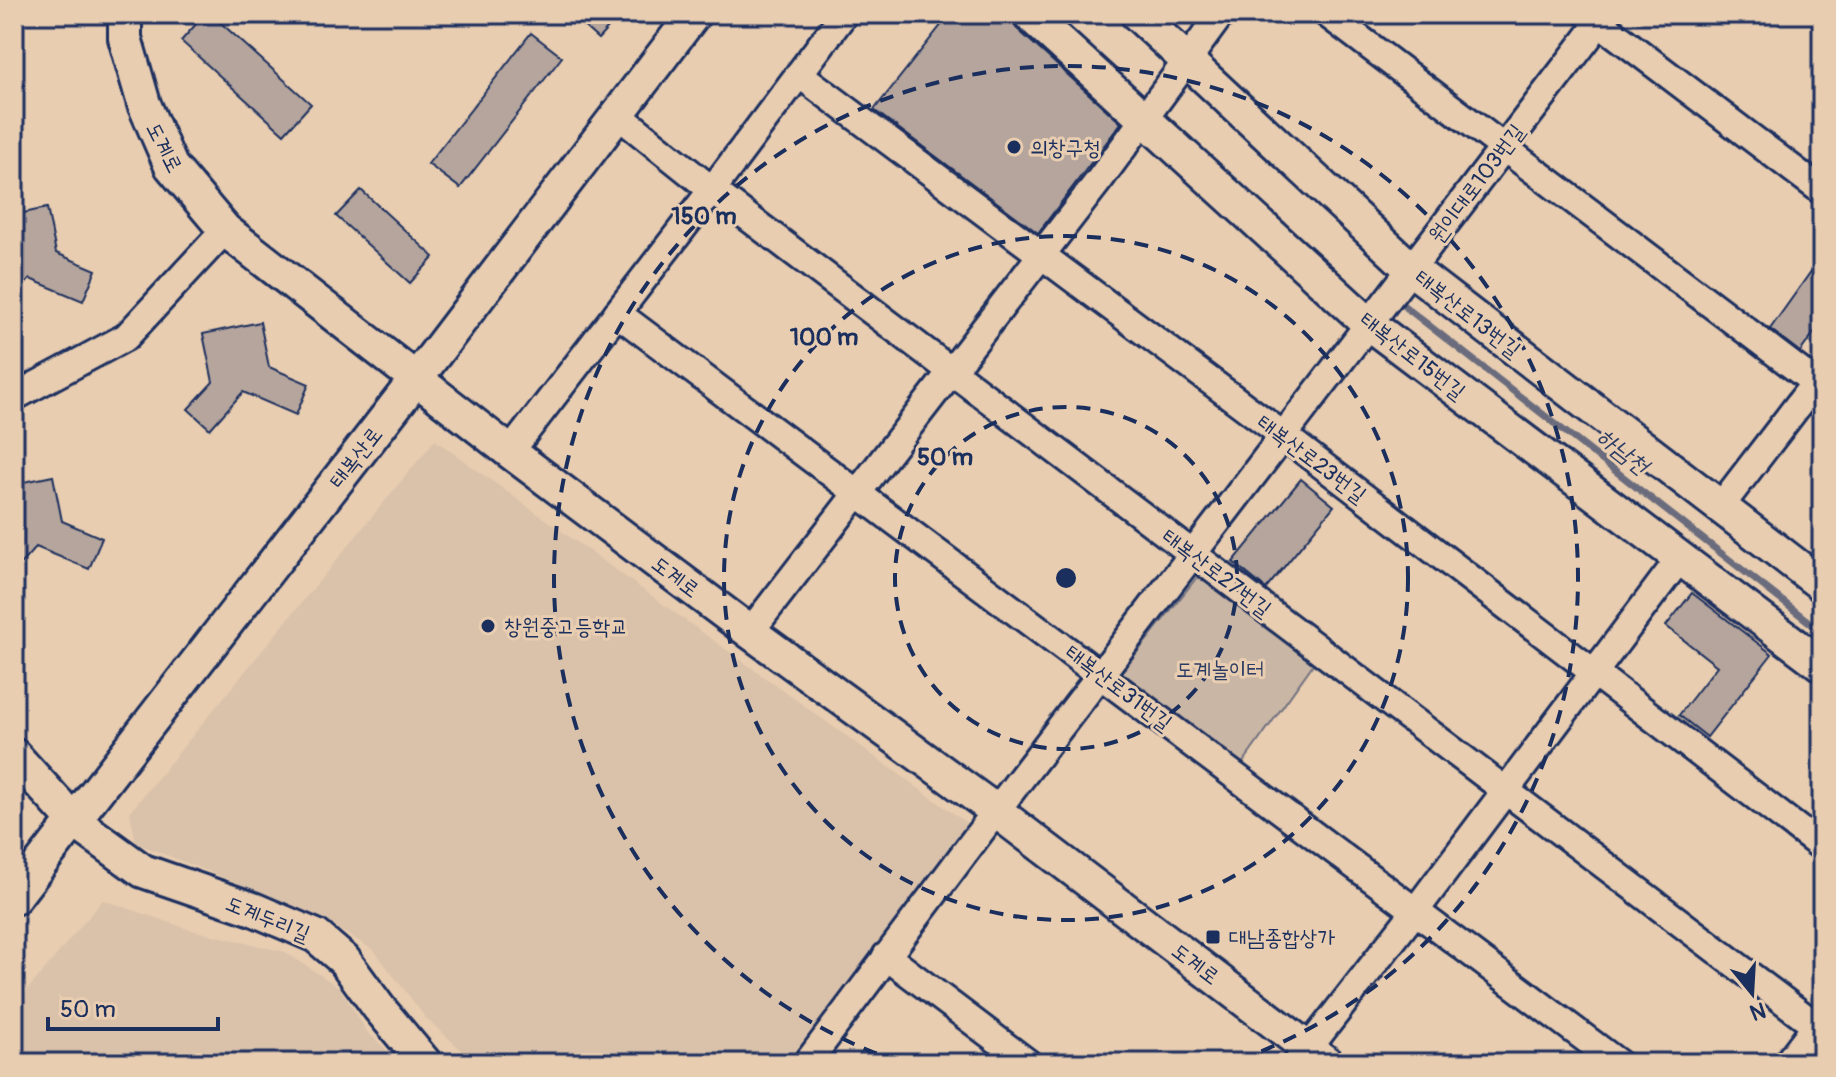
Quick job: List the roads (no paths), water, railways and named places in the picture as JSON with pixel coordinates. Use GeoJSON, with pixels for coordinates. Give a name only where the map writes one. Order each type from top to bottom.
{"type":"FeatureCollection","features":[{"type":"Feature","properties":{"kind":"street","name":"도계로"},"geometry":{"type":"LineString","coordinates":[[125,14],[125,38],[144,104],[171,166],[225,230],[510,452],[996,811],[1311,1058]]}},
{"type":"Feature","properties":{"kind":"street","name":"태복산로"},"geometry":{"type":"LineString","coordinates":[[14,898],[694,14]]}},
{"type":"Feature","properties":{"kind":"street"},"geometry":{"type":"LineString","coordinates":[[510,452],[844,14]]}},
{"type":"Feature","properties":{"kind":"street","name":"태복산로15번길"},"geometry":{"type":"LineString","coordinates":[[1029,14],[1369,324],[1822,665]]}},
{"type":"Feature","properties":{"kind":"street","name":"태복산로13번길"},"geometry":{"type":"LineString","coordinates":[[1137,14],[1411,269],[1822,585]]}},
{"type":"Feature","properties":{"kind":"street"},"geometry":{"type":"LineString","coordinates":[[750,632],[1100,179],[1221,14]]}},
{"type":"Feature","properties":{"kind":"street"},"geometry":{"type":"LineString","coordinates":[[1327,14],[1820,381],[1720,507]]}},
{"type":"Feature","properties":{"kind":"street"},"geometry":{"type":"LineString","coordinates":[[1598,17],[1822,191]]}},
{"type":"Feature","properties":{"kind":"street","name":"원이대로103번길"},"geometry":{"type":"LineString","coordinates":[[807,1063],[1503,148],[1598,17]]}},
{"type":"Feature","properties":{"kind":"street","name":"태복산로23번길"},"geometry":{"type":"LineString","coordinates":[[799,74],[1284,436],[1822,847]]}},
{"type":"Feature","properties":{"kind":"street","name":"태복산로27번길"},"geometry":{"type":"LineString","coordinates":[[617,114],[712,190],[1821,1026]]}},
{"type":"Feature","properties":{"kind":"street"},"geometry":{"type":"LineString","coordinates":[[14,397],[126,337],[225,230]]}},
{"type":"Feature","properties":{"kind":"street","name":"태복산로31번길"},"geometry":{"type":"LineString","coordinates":[[617,313],[1618,1063]]}},
{"type":"Feature","properties":{"kind":"street"},"geometry":{"type":"LineString","coordinates":[[1311,1058],[1416,910],[1680,558]]}},
{"type":"Feature","properties":{"kind":"street","name":"도계두리길"},"geometry":{"type":"LineString","coordinates":[[14,755],[74,821],[143,871],[253,909],[316,936],[344,960],[425,1063]]}},
{"type":"Feature","properties":{"kind":"street"},"geometry":{"type":"LineString","coordinates":[[886,956],[1028,1063]]}},
{"type":"Feature","properties":{"kind":"street"},"geometry":{"type":"LineString","coordinates":[[1791,1063],[1821,1026]]}},
{"type":"Feature","properties":{"kind":"waterway","name":"하남천"},"geometry":{"type":"LineString","coordinates":[[1399,302],[1822,632]]}},
{"type":"Feature","properties":{"kind":"place","name":"의창구청"},"geometry":{"type":"Point","coordinates":[1014,147]}},
{"type":"Feature","properties":{"kind":"place","name":"창원중고등학교"},"geometry":{"type":"Point","coordinates":[488,626]}},
{"type":"Feature","properties":{"kind":"place","name":"대남종합상가"},"geometry":{"type":"Point","coordinates":[1213,937]}},
{"type":"Feature","properties":{"kind":"park label","name":"도계놀이터"},"geometry":{"type":"Point","coordinates":[1220,669]}}]}
